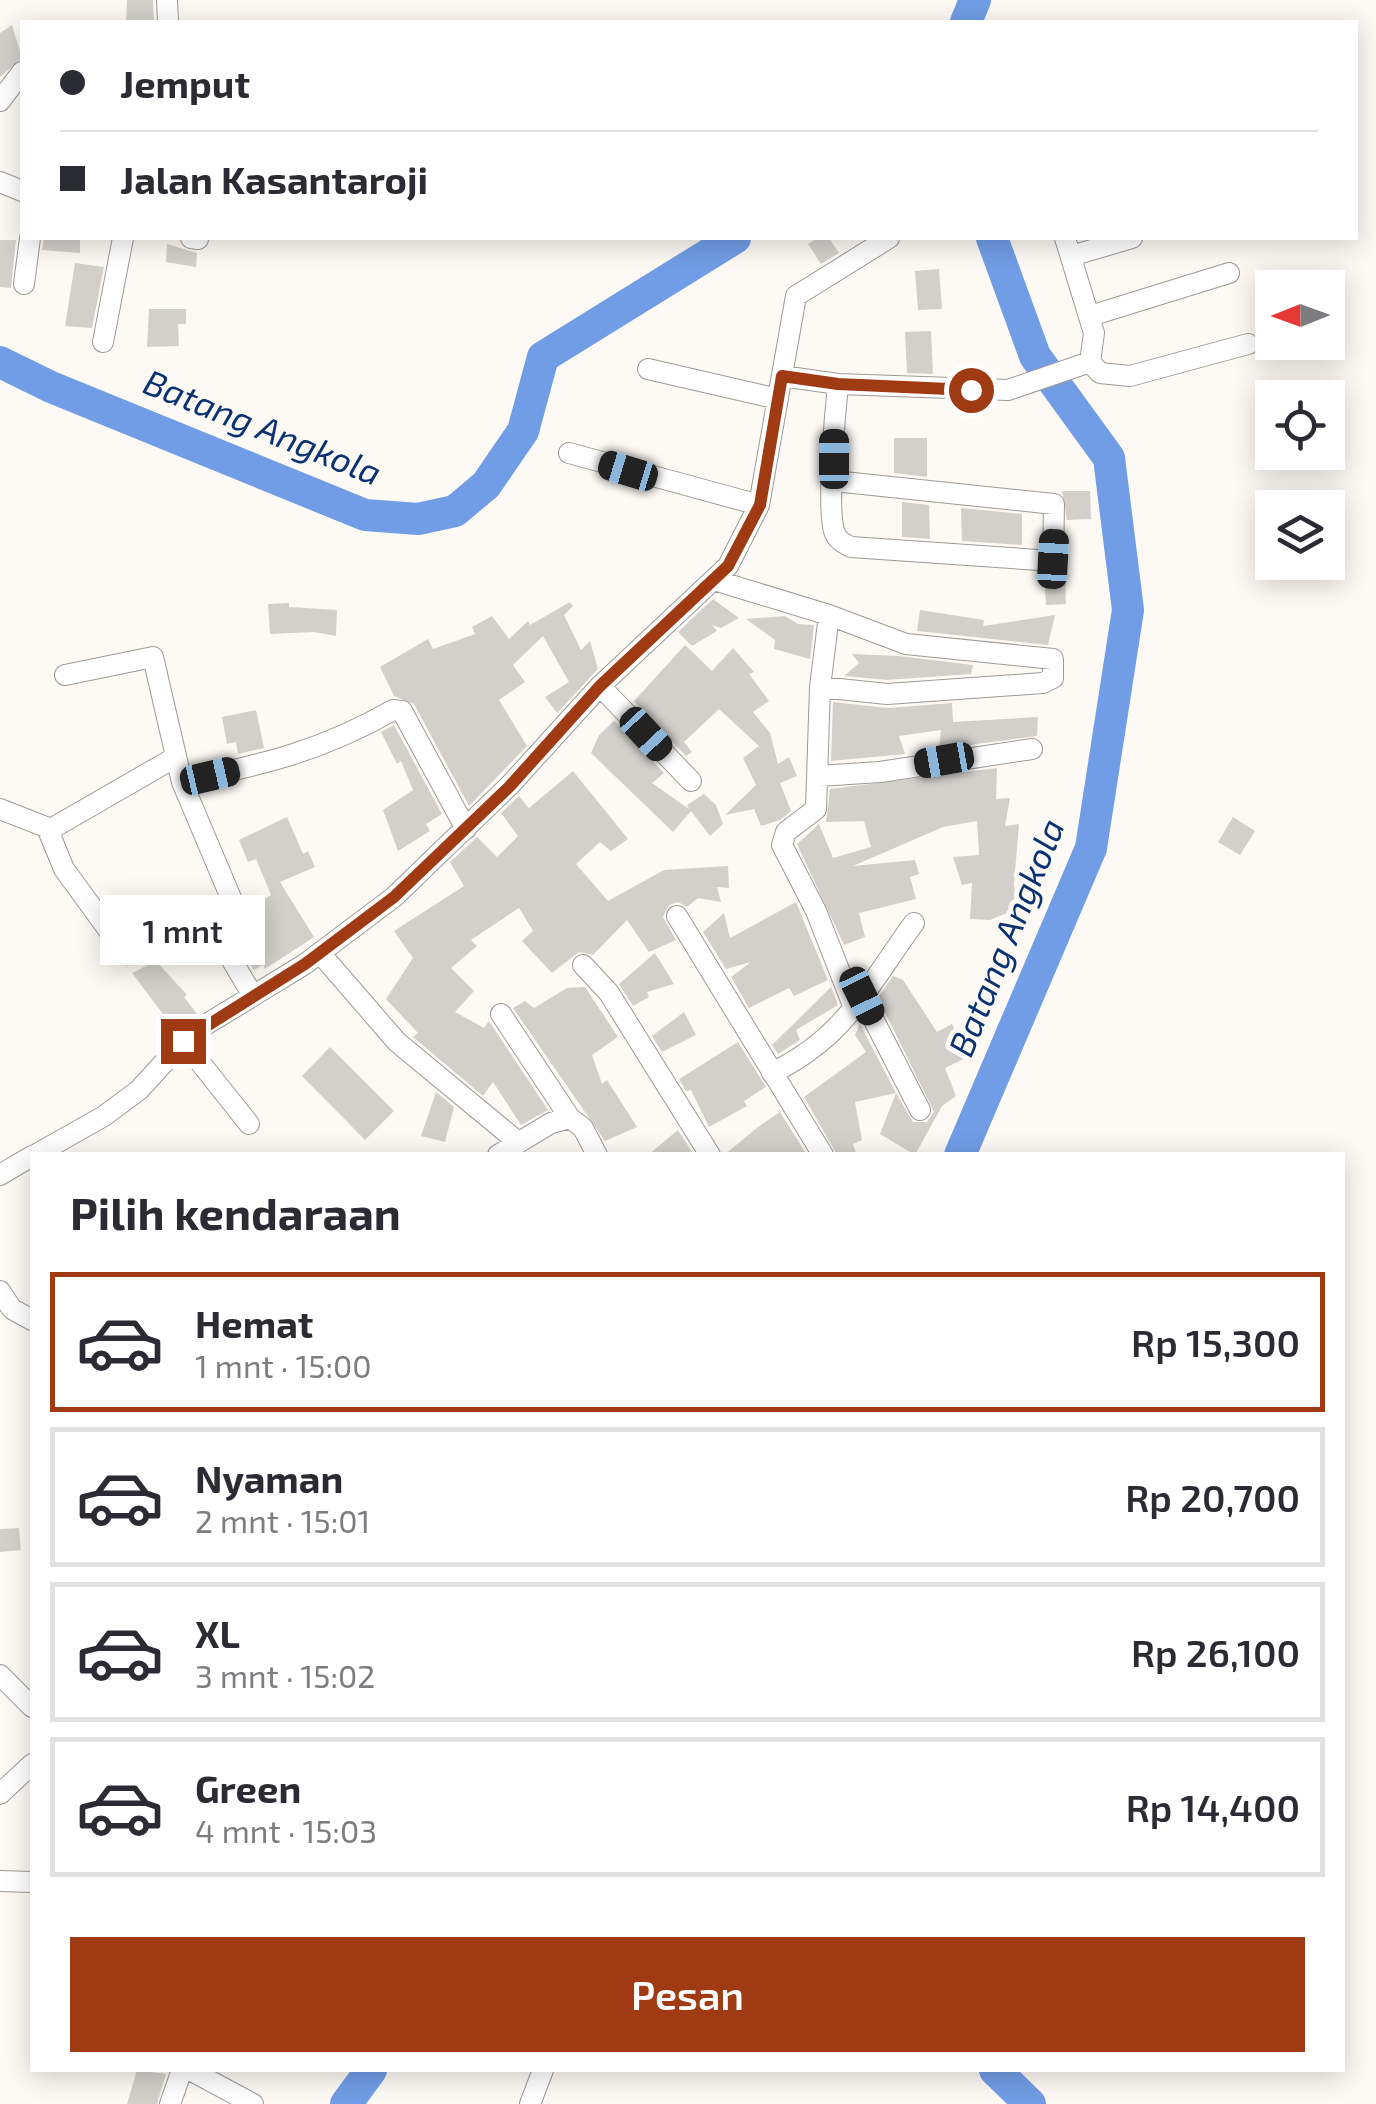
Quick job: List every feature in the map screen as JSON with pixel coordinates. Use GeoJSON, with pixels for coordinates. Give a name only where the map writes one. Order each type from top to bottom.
{"type":"FeatureCollection","features":[{"type":"Feature","properties":{"kind":"street"},"geometry":{"type":"LineString","coordinates":[[0,101],[20,75]]}},
{"type":"Feature","properties":{"kind":"street"},"geometry":{"type":"LineString","coordinates":[[24,284],[30,240]]}},
{"type":"Feature","properties":{"kind":"street"},"geometry":{"type":"LineString","coordinates":[[104,342],[123,240]]}},
{"type":"Feature","properties":{"kind":"street"},"geometry":{"type":"LineString","coordinates":[[41,1152],[104,1116],[138,1090],[183,1041],[320,953],[394,897],[466,829],[600,686],[714,580],[743,544],[760,505],[798,294],[886,240]]}},
{"type":"Feature","properties":{"kind":"street"},"geometry":{"type":"LineString","coordinates":[[1084,363],[1094,333],[1068,247],[1118,240]]}},
{"type":"Feature","properties":{"kind":"street"},"geometry":{"type":"LineString","coordinates":[[1090,316],[1229,273]]}},
{"type":"Feature","properties":{"kind":"street"},"geometry":{"type":"LineString","coordinates":[[1084,363],[1100,373],[1122,377],[1248,344]]}},
{"type":"Feature","properties":{"kind":"street"},"geometry":{"type":"LineString","coordinates":[[782,376],[838,384],[1008,390],[1084,363]]}},
{"type":"Feature","properties":{"kind":"street"},"geometry":{"type":"LineString","coordinates":[[648,369],[778,399]]}},
{"type":"Feature","properties":{"kind":"street"},"geometry":{"type":"LineString","coordinates":[[834,481],[1054,504],[1053,562],[851,547],[835,535],[834,481],[838,384]]}},
{"type":"Feature","properties":{"kind":"street"},"geometry":{"type":"LineString","coordinates":[[569,453],[760,505]]}},
{"type":"Feature","properties":{"kind":"street"},"geometry":{"type":"LineString","coordinates":[[714,580],[829,615],[906,644],[1053,659],[1053,680],[918,693],[820,687]]}},
{"type":"Feature","properties":{"kind":"street"},"geometry":{"type":"LineString","coordinates":[[829,615],[820,687],[819,776],[814,814],[786,832],[782,845],[858,1002],[920,1110]]}},
{"type":"Feature","properties":{"kind":"street"},"geometry":{"type":"LineString","coordinates":[[0,809],[48,830],[64,870],[126,954],[138,954],[229,912],[231,898],[174,758],[152,656],[65,674]]}},
{"type":"Feature","properties":{"kind":"street"},"geometry":{"type":"LineString","coordinates":[[600,686],[691,781]]}},
{"type":"Feature","properties":{"kind":"street"},"geometry":{"type":"LineString","coordinates":[[182,782],[298,756],[399,710],[466,829]]}},
{"type":"Feature","properties":{"kind":"street"},"geometry":{"type":"LineString","coordinates":[[819,776],[880,772],[1032,749]]}},
{"type":"Feature","properties":{"kind":"street"},"geometry":{"type":"LineString","coordinates":[[48,830],[174,758]]}},
{"type":"Feature","properties":{"kind":"street"},"geometry":{"type":"LineString","coordinates":[[677,916],[821,1152]]}},
{"type":"Feature","properties":{"kind":"street"},"geometry":{"type":"LineString","coordinates":[[214,922],[220,944],[253,996]]}},
{"type":"Feature","properties":{"kind":"street"},"geometry":{"type":"LineString","coordinates":[[772,1073],[812,1054],[858,1002],[914,923]]}},
{"type":"Feature","properties":{"kind":"street"},"geometry":{"type":"LineString","coordinates":[[320,953],[398,1042],[518,1142]]}},
{"type":"Feature","properties":{"kind":"street"},"geometry":{"type":"LineString","coordinates":[[584,965],[609,993],[708,1152]]}},
{"type":"Feature","properties":{"kind":"street"},"geometry":{"type":"LineString","coordinates":[[501,1014],[570,1118],[583,1128],[595,1152]]}},
{"type":"Feature","properties":{"kind":"street"},"geometry":{"type":"LineString","coordinates":[[183,1041],[249,1124]]}},
{"type":"Feature","properties":{"kind":"street"},"geometry":{"type":"LineString","coordinates":[[503,1152],[570,1118]]}},
{"type":"Feature","properties":{"kind":"street"},"geometry":{"type":"LineString","coordinates":[[0,1175],[30,1158]]}},
{"type":"Feature","properties":{"kind":"street"},"geometry":{"type":"LineString","coordinates":[[0,1290],[12,1309],[30,1319]]}},
{"type":"Feature","properties":{"kind":"street"},"geometry":{"type":"LineString","coordinates":[[0,1675],[30,1705]]}},
{"type":"Feature","properties":{"kind":"street"},"geometry":{"type":"LineString","coordinates":[[0,1794],[30,1766]]}},
{"type":"Feature","properties":{"kind":"street"},"geometry":{"type":"LineString","coordinates":[[0,1881],[30,1882]]}},
{"type":"Feature","properties":{"kind":"street"},"geometry":{"type":"LineString","coordinates":[[170,2104],[181,2072]]}},
{"type":"Feature","properties":{"kind":"street"},"geometry":{"type":"LineString","coordinates":[[194,2072],[253,2104]]}},
{"type":"Feature","properties":{"kind":"street"},"geometry":{"type":"LineString","coordinates":[[530,2104],[542,2072]]}},
{"type":"Feature","properties":{"kind":"building"},"geometry":{"type":"Polygon","coordinates":[[[127,0],[153,0],[154,20],[126,20],[127,0]]]}},
{"type":"Feature","properties":{"kind":"building"},"geometry":{"type":"Polygon","coordinates":[[[12,25],[20,60],[0,77],[0,33],[12,25]]]}},
{"type":"Feature","properties":{"kind":"building"},"geometry":{"type":"Polygon","coordinates":[[[0,240],[16,240],[11,288],[0,287],[0,240]]]}},
{"type":"Feature","properties":{"kind":"building"},"geometry":{"type":"Polygon","coordinates":[[[44,240],[80,240],[80,253],[42,250],[44,240]]]}},
{"type":"Feature","properties":{"kind":"building"},"geometry":{"type":"Polygon","coordinates":[[[830,240],[839,253],[821,264],[808,244],[830,240]]]}},
{"type":"Feature","properties":{"kind":"building"},"geometry":{"type":"Polygon","coordinates":[[[167,244],[197,253],[196,267],[166,262],[167,244]]]}},
{"type":"Feature","properties":{"kind":"building"},"geometry":{"type":"Polygon","coordinates":[[[75,263],[104,267],[92,328],[65,326],[75,263]]]}},
{"type":"Feature","properties":{"kind":"building"},"geometry":{"type":"Polygon","coordinates":[[[939,269],[942,309],[918,310],[915,271],[939,269]]]}},
{"type":"Feature","properties":{"kind":"building"},"geometry":{"type":"Polygon","coordinates":[[[149,309],[186,309],[186,324],[178,324],[179,346],[147,347],[149,309]]]}},
{"type":"Feature","properties":{"kind":"building"},"geometry":{"type":"Polygon","coordinates":[[[931,331],[933,374],[907,373],[905,332],[931,331]]]}},
{"type":"Feature","properties":{"kind":"building"},"geometry":{"type":"Polygon","coordinates":[[[894,438],[927,438],[927,477],[894,473],[894,438]]]}},
{"type":"Feature","properties":{"kind":"building"},"geometry":{"type":"Polygon","coordinates":[[[1062,491],[1090,491],[1091,519],[1067,520],[1062,491]]]}},
{"type":"Feature","properties":{"kind":"building"},"geometry":{"type":"Polygon","coordinates":[[[902,502],[929,505],[930,539],[902,537],[902,502]]]}},
{"type":"Feature","properties":{"kind":"building"},"geometry":{"type":"Polygon","coordinates":[[[961,508],[1022,514],[1022,545],[962,541],[961,508]]]}},
{"type":"Feature","properties":{"kind":"building"},"geometry":{"type":"Polygon","coordinates":[[[1065,571],[1066,604],[1046,605],[1044,574],[1065,571]]]}},
{"type":"Feature","properties":{"kind":"building"},"geometry":{"type":"Polygon","coordinates":[[[713,599],[739,618],[721,628],[712,625],[717,631],[692,646],[678,632],[713,599]]]}},
{"type":"Feature","properties":{"kind":"building"},"geometry":{"type":"Polygon","coordinates":[[[570,602],[573,606],[564,615],[581,650],[590,641],[598,669],[557,713],[545,697],[569,682],[543,636],[513,665],[525,682],[499,700],[527,746],[469,806],[414,704],[394,696],[380,667],[428,639],[433,649],[475,634],[472,627],[492,616],[509,639],[528,621],[530,625],[570,602]]]}},
{"type":"Feature","properties":{"kind":"building"},"geometry":{"type":"Polygon","coordinates":[[[289,603],[289,607],[337,610],[336,636],[314,632],[270,634],[268,604],[289,603]]]}},
{"type":"Feature","properties":{"kind":"building"},"geometry":{"type":"Polygon","coordinates":[[[920,610],[984,620],[983,626],[1055,615],[1048,645],[917,631],[920,610]]]}},
{"type":"Feature","properties":{"kind":"building"},"geometry":{"type":"Polygon","coordinates":[[[785,616],[798,624],[814,625],[810,659],[774,649],[775,640],[746,619],[785,616]]]}},
{"type":"Feature","properties":{"kind":"building"},"geometry":{"type":"Polygon","coordinates":[[[685,645],[712,671],[733,648],[754,672],[749,674],[769,701],[753,712],[770,733],[778,764],[789,757],[797,776],[780,783],[791,811],[780,820],[761,826],[754,809],[725,815],[756,785],[743,758],[759,746],[719,709],[684,742],[692,752],[686,756],[634,701],[685,645]]]}},
{"type":"Feature","properties":{"kind":"building"},"geometry":{"type":"Polygon","coordinates":[[[852,654],[973,665],[971,674],[887,680],[844,676],[859,663],[852,654]]]}},
{"type":"Feature","properties":{"kind":"building"},"geometry":{"type":"Polygon","coordinates":[[[833,702],[888,708],[952,703],[953,722],[1038,717],[1037,736],[939,749],[941,730],[899,736],[905,754],[831,761],[833,702]]]}},
{"type":"Feature","properties":{"kind":"building"},"geometry":{"type":"Polygon","coordinates":[[[256,710],[264,748],[238,754],[236,742],[227,744],[222,717],[256,710]]]}},
{"type":"Feature","properties":{"kind":"building"},"geometry":{"type":"Polygon","coordinates":[[[614,721],[664,773],[652,783],[689,809],[687,805],[704,794],[716,805],[723,824],[710,836],[691,811],[673,832],[591,753],[599,735],[614,721]]]}},
{"type":"Feature","properties":{"kind":"building"},"geometry":{"type":"Polygon","coordinates":[[[394,725],[442,814],[426,824],[430,831],[398,851],[383,810],[413,790],[401,761],[397,764],[381,732],[394,725]]]}},
{"type":"Feature","properties":{"kind":"building"},"geometry":{"type":"Polygon","coordinates":[[[997,768],[996,799],[1010,798],[1005,826],[1019,824],[1014,884],[1017,909],[990,920],[970,919],[972,883],[962,885],[953,857],[979,855],[977,821],[943,827],[853,866],[915,860],[919,874],[910,877],[916,899],[859,913],[865,937],[844,945],[797,844],[819,824],[833,858],[871,847],[864,821],[826,822],[830,789],[997,768]]]}},
{"type":"Feature","properties":{"kind":"building"},"geometry":{"type":"Polygon","coordinates":[[[573,771],[628,839],[611,851],[600,842],[576,864],[608,901],[664,870],[728,866],[729,888],[717,887],[721,902],[698,898],[687,907],[678,902],[669,905],[663,917],[676,940],[649,952],[627,920],[593,955],[579,952],[552,973],[522,941],[533,931],[519,908],[471,940],[477,946],[451,968],[474,991],[455,1012],[484,1028],[489,1021],[548,1110],[521,1125],[493,1082],[483,1096],[413,1037],[418,1033],[386,999],[413,958],[394,931],[464,886],[450,862],[477,837],[497,857],[518,836],[501,813],[519,796],[529,808],[573,771]]]}},
{"type":"Feature","properties":{"kind":"building"},"geometry":{"type":"Polygon","coordinates":[[[287,817],[303,854],[308,851],[315,867],[280,882],[314,937],[265,969],[263,965],[254,970],[234,937],[251,921],[245,911],[271,895],[256,859],[248,862],[239,840],[287,817]]]}},
{"type":"Feature","properties":{"kind":"building"},"geometry":{"type":"Polygon","coordinates":[[[1233,817],[1255,831],[1240,855],[1218,842],[1233,817]]]}},
{"type":"Feature","properties":{"kind":"building"},"geometry":{"type":"Polygon","coordinates":[[[796,902],[828,980],[794,996],[789,988],[749,1008],[731,977],[751,962],[726,969],[703,932],[724,913],[730,938],[796,902]]]}},
{"type":"Feature","properties":{"kind":"building"},"geometry":{"type":"Polygon","coordinates":[[[655,953],[674,984],[647,992],[649,997],[633,1006],[619,984],[655,953]]]}},
{"type":"Feature","properties":{"kind":"building"},"geometry":{"type":"Polygon","coordinates":[[[156,961],[187,995],[184,997],[197,1014],[175,1030],[132,973],[156,961]]]}},
{"type":"Feature","properties":{"kind":"building"},"geometry":{"type":"Polygon","coordinates":[[[893,976],[903,980],[937,1032],[952,1024],[966,1058],[945,1068],[956,1096],[942,1106],[917,1152],[880,1134],[896,1093],[913,1122],[927,1122],[934,1112],[878,998],[893,976]]]}},
{"type":"Feature","properties":{"kind":"building"},"geometry":{"type":"Polygon","coordinates":[[[585,987],[618,1037],[592,1055],[602,1084],[607,1080],[637,1127],[605,1141],[513,1008],[525,1001],[534,1008],[567,988],[585,987]]]}},
{"type":"Feature","properties":{"kind":"building"},"geometry":{"type":"Polygon","coordinates":[[[831,987],[838,1005],[796,1030],[800,1040],[778,1054],[772,1045],[831,987]]]}},
{"type":"Feature","properties":{"kind":"building"},"geometry":{"type":"Polygon","coordinates":[[[684,1012],[696,1035],[662,1052],[652,1036],[684,1012]]]}},
{"type":"Feature","properties":{"kind":"building"},"geometry":{"type":"Polygon","coordinates":[[[860,1024],[896,1093],[855,1102],[862,1140],[853,1144],[856,1152],[835,1152],[804,1097],[866,1052],[855,1035],[860,1024]]]}},
{"type":"Feature","properties":{"kind":"building"},"geometry":{"type":"Polygon","coordinates":[[[738,1042],[766,1087],[744,1101],[747,1106],[709,1127],[691,1090],[686,1091],[679,1079],[738,1042]]]}},
{"type":"Feature","properties":{"kind":"building"},"geometry":{"type":"Polygon","coordinates":[[[330,1047],[394,1111],[365,1140],[302,1076],[330,1047]]]}},
{"type":"Feature","properties":{"kind":"building"},"geometry":{"type":"Polygon","coordinates":[[[436,1092],[454,1107],[445,1142],[421,1136],[436,1092]]]}},
{"type":"Feature","properties":{"kind":"building"},"geometry":{"type":"Polygon","coordinates":[[[780,1112],[805,1152],[728,1152],[780,1112]]]}},
{"type":"Feature","properties":{"kind":"building"},"geometry":{"type":"Polygon","coordinates":[[[678,1130],[692,1152],[652,1152],[678,1130]]]}},
{"type":"Feature","properties":{"kind":"building"},"geometry":{"type":"Polygon","coordinates":[[[19,1528],[21,1550],[0,1552],[0,1529],[19,1528]]]}},
{"type":"Feature","properties":{"kind":"building"},"geometry":{"type":"Polygon","coordinates":[[[136,2072],[166,2074],[157,2104],[127,2104],[136,2072]]]}},
{"type":"Feature","properties":{"kind":"waterway","name":"Batang Angkola"},"geometry":{"type":"LineString","coordinates":[[967,20],[975,0]]}},
{"type":"Feature","properties":{"kind":"waterway","name":"Batang Angkola"},"geometry":{"type":"LineString","coordinates":[[0,362],[51,387],[365,515],[418,519],[455,511],[486,485],[523,431],[543,357],[732,240]]}},
{"type":"Feature","properties":{"kind":"waterway","name":"Batang Angkola"},"geometry":{"type":"LineString","coordinates":[[961,1152],[1091,848],[1128,610],[1109,458],[1035,356],[993,240]]}},
{"type":"Feature","properties":{"kind":"waterway"},"geometry":{"type":"LineString","coordinates":[[346,2104],[370,2072]]}},
{"type":"Feature","properties":{"kind":"waterway","name":"Batang Angkola"},"geometry":{"type":"LineString","coordinates":[[997,2072],[1030,2104]]}},
{"type":"Feature","properties":{"kind":"route"},"geometry":{"type":"LineString","coordinates":[[183,1041],[204,1024],[305,964],[394,897],[510,786],[600,686],[728,566],[743,544],[760,505],[782,376],[838,384],[971,390]]}}]}
